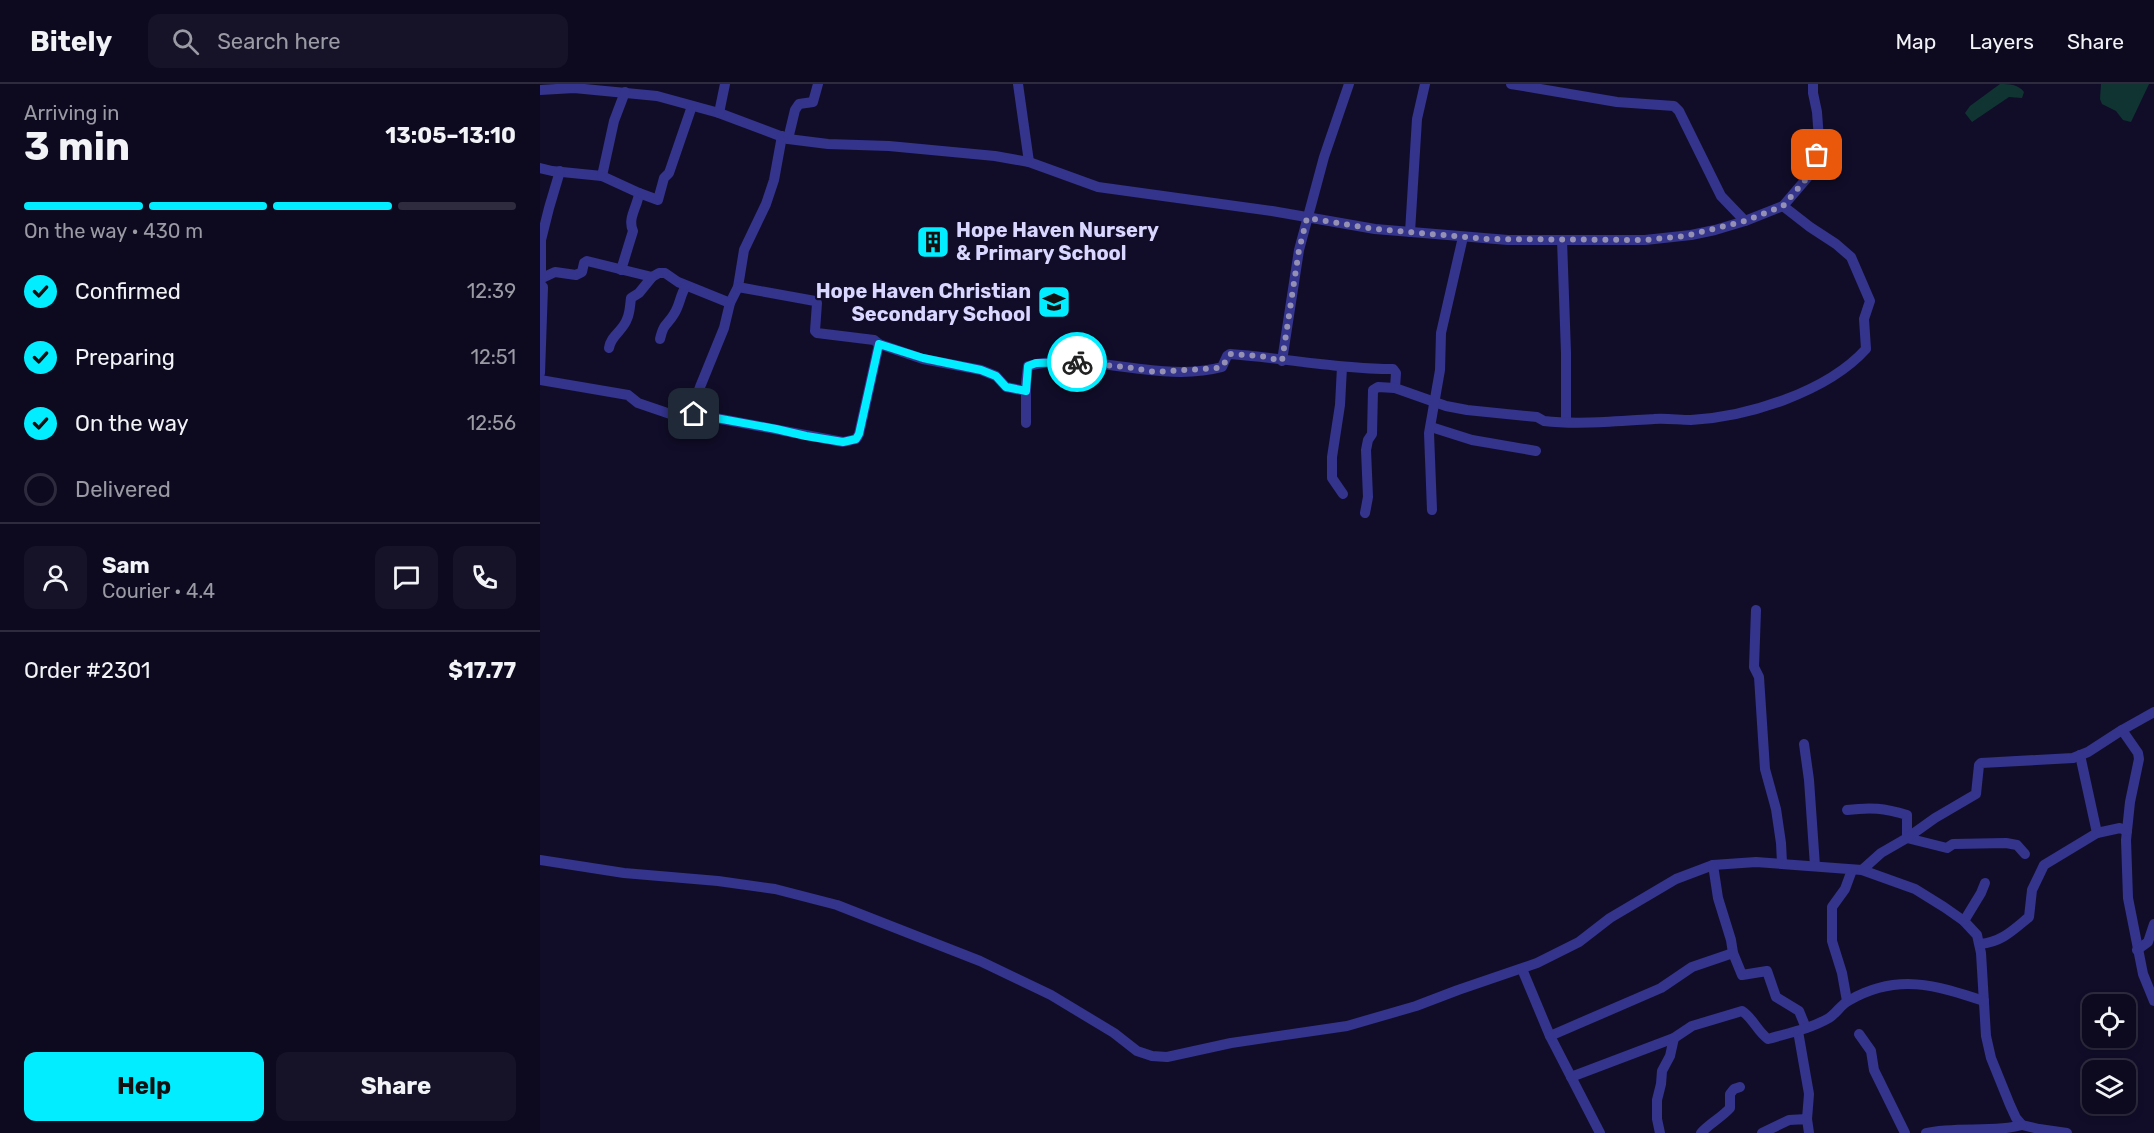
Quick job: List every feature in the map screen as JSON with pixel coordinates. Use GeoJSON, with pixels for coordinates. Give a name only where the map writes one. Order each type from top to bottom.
{"type":"FeatureCollection","features":[{"type":"Feature","properties":{"kind":"street"},"geometry":{"type":"LineString","coordinates":[[719,113],[725,84]]}},
{"type":"Feature","properties":{"kind":"street"},"geometry":{"type":"LineString","coordinates":[[818,84],[813,102],[799,104],[795,110],[766,204],[744,250],[738,287],[730,303],[724,328],[692,409],[698,416],[806,436],[843,442],[856,439],[879,344]]}},
{"type":"Feature","properties":{"kind":"street"},"geometry":{"type":"LineString","coordinates":[[1018,84],[1029,162]]}},
{"type":"Feature","properties":{"kind":"street"},"geometry":{"type":"LineString","coordinates":[[1282,361],[1299,250],[1324,157],[1349,84]]}},
{"type":"Feature","properties":{"kind":"street"},"geometry":{"type":"LineString","coordinates":[[1410,232],[1417,119],[1425,84]]}},
{"type":"Feature","properties":{"kind":"street"},"geometry":{"type":"LineString","coordinates":[[1511,84],[1617,102],[1674,106],[1679,111],[1721,196],[1745,221]]}},
{"type":"Feature","properties":{"kind":"street"},"geometry":{"type":"LineString","coordinates":[[540,90],[574,88],[657,96],[719,113],[785,137],[828,144],[967,152],[1029,162],[1098,187],[1272,211],[1375,229],[1508,240],[1562,240],[1669,238],[1691,235],[1745,221],[1783,206],[1807,178],[1817,155],[1819,140],[1813,84]]}},
{"type":"Feature","properties":{"kind":"street"},"geometry":{"type":"LineString","coordinates":[[602,176],[614,121],[625,92]]}},
{"type":"Feature","properties":{"kind":"street"},"geometry":{"type":"LineString","coordinates":[[540,168],[602,176],[658,200],[664,178],[669,173],[692,106]]}},
{"type":"Feature","properties":{"kind":"street"},"geometry":{"type":"LineString","coordinates":[[540,373],[543,287],[540,281],[541,240],[560,171]]}},
{"type":"Feature","properties":{"kind":"street"},"geometry":{"type":"LineString","coordinates":[[621,270],[633,231],[631,219],[639,193]]}},
{"type":"Feature","properties":{"kind":"street"},"geometry":{"type":"LineString","coordinates":[[1365,513],[1368,497],[1366,450],[1372,434],[1373,390],[1375,388],[1395,388],[1435,403],[1467,410],[1537,417],[1544,422],[1691,420],[1716,417],[1787,399],[1830,380],[1852,364],[1866,349],[1864,319],[1870,301],[1862,282],[1851,257],[1783,206]]}},
{"type":"Feature","properties":{"kind":"street"},"geometry":{"type":"LineString","coordinates":[[1432,510],[1429,440],[1440,370],[1441,333],[1463,237]]}},
{"type":"Feature","properties":{"kind":"street"},"geometry":{"type":"LineString","coordinates":[[1562,240],[1566,422]]}},
{"type":"Feature","properties":{"kind":"street"},"geometry":{"type":"LineString","coordinates":[[540,281],[555,272],[576,275],[582,272],[584,263],[587,261],[652,277]]}},
{"type":"Feature","properties":{"kind":"street"},"geometry":{"type":"LineString","coordinates":[[609,348],[610,341],[628,317],[631,298],[659,273],[665,273],[686,286],[730,303]]}},
{"type":"Feature","properties":{"kind":"street"},"geometry":{"type":"LineString","coordinates":[[660,339],[664,323],[673,316],[680,294],[686,286]]}},
{"type":"Feature","properties":{"kind":"street"},"geometry":{"type":"LineString","coordinates":[[738,287],[815,301],[817,306],[815,331],[817,333],[874,340],[879,344],[923,358],[981,370],[996,376],[1006,387],[1026,391]]}},
{"type":"Feature","properties":{"kind":"street"},"geometry":{"type":"LineString","coordinates":[[1026,423],[1027,368],[1036,363],[1079,362],[1155,372],[1222,367],[1230,354],[1261,356],[1282,361],[1342,367],[1393,369],[1396,373],[1395,388]]}},
{"type":"Feature","properties":{"kind":"street"},"geometry":{"type":"LineString","coordinates":[[1342,367],[1340,405],[1332,457],[1332,478],[1343,494]]}},
{"type":"Feature","properties":{"kind":"street"},"geometry":{"type":"LineString","coordinates":[[540,380],[628,395],[638,403],[679,417],[688,416]]}},
{"type":"Feature","properties":{"kind":"street"},"geometry":{"type":"LineString","coordinates":[[1431,427],[1472,440],[1536,451]]}},
{"type":"Feature","properties":{"kind":"street"},"geometry":{"type":"LineString","coordinates":[[1756,610],[1754,667],[1759,677],[1765,769],[1776,809],[1782,863]]}},
{"type":"Feature","properties":{"kind":"street"},"geometry":{"type":"LineString","coordinates":[[1847,1001],[1842,973],[1832,941],[1832,908],[1857,870],[1935,818],[1976,794],[1981,763],[2073,758],[2088,752],[2154,712]]}},
{"type":"Feature","properties":{"kind":"street"},"geometry":{"type":"LineString","coordinates":[[2122,730],[2138,753],[2139,759],[2130,802],[2127,831],[2128,898],[2143,974],[2154,1001]]}},
{"type":"Feature","properties":{"kind":"street"},"geometry":{"type":"LineString","coordinates":[[1804,744],[1815,866]]}},
{"type":"Feature","properties":{"kind":"street"},"geometry":{"type":"LineString","coordinates":[[2080,755],[2097,833]]}},
{"type":"Feature","properties":{"kind":"street"},"geometry":{"type":"LineString","coordinates":[[1847,810],[1884,808],[1907,815],[1907,838]]}},
{"type":"Feature","properties":{"kind":"street"},"geometry":{"type":"LineString","coordinates":[[1980,944],[1993,943],[2008,935],[2029,917],[2032,890],[2044,865],[2097,833],[2120,828],[2127,831]]}},
{"type":"Feature","properties":{"kind":"street"},"geometry":{"type":"LineString","coordinates":[[1907,838],[1947,848],[1953,844],[2006,843],[2017,845],[2025,854]]}},
{"type":"Feature","properties":{"kind":"street"},"geometry":{"type":"LineString","coordinates":[[540,860],[624,873],[718,880],[837,905],[980,961],[1051,995],[1105,1028],[1137,1051],[1152,1056],[1167,1057],[1231,1043],[1347,1026],[1416,1006],[1522,969],[1579,942],[1610,918],[1676,879],[1713,865],[1748,862],[1782,863],[1857,870],[1915,889],[1964,921],[1977,934],[1980,944],[1986,1036],[1991,1058],[2021,1129]]}},
{"type":"Feature","properties":{"kind":"street"},"geometry":{"type":"LineString","coordinates":[[1713,865],[1718,898],[1733,953],[1742,975],[1767,971],[1776,997],[1799,1011],[1809,1094],[1807,1119],[1809,1133]]}},
{"type":"Feature","properties":{"kind":"street"},"geometry":{"type":"LineString","coordinates":[[1964,921],[1981,893],[1984,883]]}},
{"type":"Feature","properties":{"kind":"street"},"geometry":{"type":"LineString","coordinates":[[2137,950],[2148,942],[2154,924]]}},
{"type":"Feature","properties":{"kind":"street"},"geometry":{"type":"LineString","coordinates":[[1550,1036],[1661,988],[1692,967],[1733,953]]}},
{"type":"Feature","properties":{"kind":"street"},"geometry":{"type":"LineString","coordinates":[[1522,969],[1550,1036],[1600,1133]]}},
{"type":"Feature","properties":{"kind":"street"},"geometry":{"type":"LineString","coordinates":[[1570,1077],[1674,1038],[1692,1026],[1742,1011],[1759,1032],[1768,1039],[1802,1030],[1832,1016],[1847,1001],[1898,983],[1933,986],[1984,1001]]}},
{"type":"Feature","properties":{"kind":"street"},"geometry":{"type":"LineString","coordinates":[[1859,1034],[1871,1051],[1874,1070],[1905,1133]]}},
{"type":"Feature","properties":{"kind":"street"},"geometry":{"type":"LineString","coordinates":[[1660,1133],[1657,1101],[1662,1071],[1670,1056],[1674,1038]]}},
{"type":"Feature","properties":{"kind":"street"},"geometry":{"type":"LineString","coordinates":[[1701,1133],[1714,1119],[1722,1116],[1730,1108],[1730,1094],[1740,1087]]}},
{"type":"Feature","properties":{"kind":"street"},"geometry":{"type":"LineString","coordinates":[[1762,1133],[1789,1120],[1807,1119]]}},
{"type":"Feature","properties":{"kind":"street"},"geometry":{"type":"LineString","coordinates":[[1926,1133],[1947,1130],[1966,1133],[2015,1129],[2067,1133]]}},
{"type":"Feature","properties":{"kind":"green space"},"geometry":{"type":"Polygon","coordinates":[[[2000,84],[2019,87],[2024,92],[2022,98],[2009,97],[1972,122],[1965,113],[1970,106],[2000,84]]]}},
{"type":"Feature","properties":{"kind":"green space"},"geometry":{"type":"Polygon","coordinates":[[[2101,84],[2149,84],[2131,122],[2123,120],[2116,111],[2102,104],[2101,84]]]}},
{"type":"Feature","properties":{"kind":"way so far"},"geometry":{"type":"LineString","coordinates":[[1077,362],[1155,372],[1222,367],[1230,354],[1261,356],[1282,361],[1299,250],[1307,218],[1375,229],[1508,240],[1621,238],[1645,240],[1685,236],[1745,221],[1783,206],[1807,178],[1817,155]]}},
{"type":"Feature","properties":{"kind":"place","name":"Hope Haven Nursery & Primary School"},"geometry":{"type":"Point","coordinates":[933,242]}},
{"type":"Feature","properties":{"kind":"place","name":"Hope Haven Christian Secondary School"},"geometry":{"type":"Point","coordinates":[1054,302]}},
{"type":"Feature","properties":{"kind":"route"},"geometry":{"type":"LineString","coordinates":[[694,414],[843,442],[856,439],[859,434],[879,344],[923,358],[981,370],[996,376],[1006,387],[1026,391],[1028,366],[1036,363],[1077,362]]}}]}
